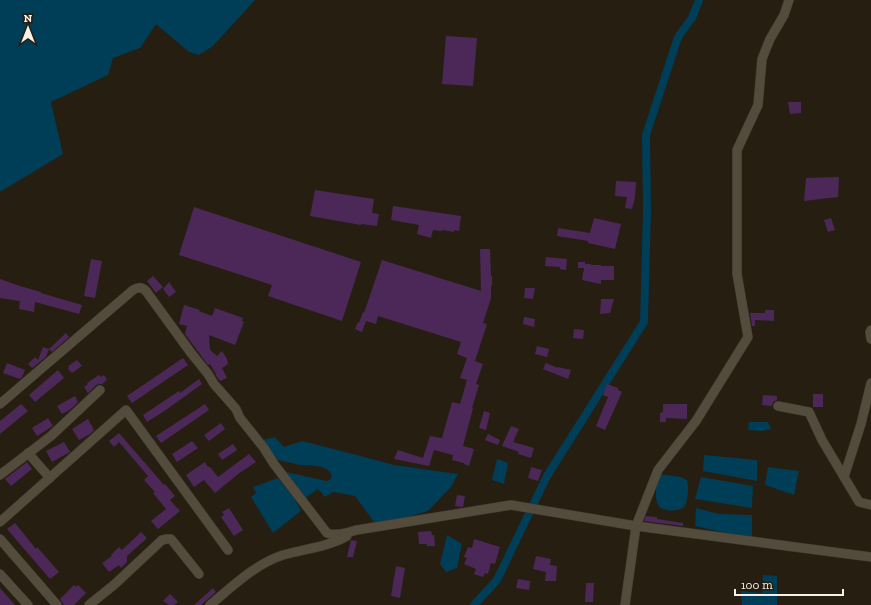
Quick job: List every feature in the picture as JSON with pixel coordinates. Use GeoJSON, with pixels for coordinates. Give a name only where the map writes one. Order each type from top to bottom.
{"type":"FeatureCollection","features":[{"type":"Feature","properties":{"kind":"street"},"geometry":{"type":"LineString","coordinates":[[625,605],[636,526],[658,470],[696,421],[748,337],[737,274],[737,150],[758,105],[762,59],[770,38],[784,15],[789,0]]}},
{"type":"Feature","properties":{"kind":"street"},"geometry":{"type":"LineString","coordinates":[[0,404],[133,290],[138,287],[144,288],[214,384],[236,409],[240,418],[327,533],[336,535],[357,530],[511,505],[636,526],[871,557]]}},
{"type":"Feature","properties":{"kind":"street"},"geometry":{"type":"LineString","coordinates":[[871,330],[871,340]]}},
{"type":"Feature","properties":{"kind":"street"},"geometry":{"type":"LineString","coordinates":[[844,476],[861,424],[871,383]]}},
{"type":"Feature","properties":{"kind":"street"},"geometry":{"type":"LineString","coordinates":[[0,475],[51,436],[100,390]]}},
{"type":"Feature","properties":{"kind":"street"},"geometry":{"type":"LineString","coordinates":[[778,406],[809,412],[822,440],[859,502],[871,505]]}},
{"type":"Feature","properties":{"kind":"street"},"geometry":{"type":"LineString","coordinates":[[0,522],[126,410],[228,550]]}},
{"type":"Feature","properties":{"kind":"street"},"geometry":{"type":"LineString","coordinates":[[28,453],[50,478]]}},
{"type":"Feature","properties":{"kind":"street"},"geometry":{"type":"LineString","coordinates":[[210,605],[243,577],[265,563],[282,556],[333,542],[357,530]]}},
{"type":"Feature","properties":{"kind":"street"},"geometry":{"type":"LineString","coordinates":[[0,539],[57,605]]}},
{"type":"Feature","properties":{"kind":"street"},"geometry":{"type":"LineString","coordinates":[[89,605],[162,540],[171,539],[199,574]]}},
{"type":"Feature","properties":{"kind":"street"},"geometry":{"type":"LineString","coordinates":[[0,574],[28,605]]}},
{"type":"Feature","properties":{"kind":"water"},"geometry":{"type":"Polygon","coordinates":[[[0,0],[255,0],[213,46],[199,55],[189,52],[156,24],[140,48],[113,58],[108,75],[51,102],[63,154],[0,192],[0,0]]]}},
{"type":"Feature","properties":{"kind":"water"},"geometry":{"type":"Polygon","coordinates":[[[749,422],[768,422],[771,429],[761,431],[748,430],[749,422]]]}},
{"type":"Feature","properties":{"kind":"water"},"geometry":{"type":"Polygon","coordinates":[[[275,437],[284,447],[302,441],[394,465],[458,474],[451,487],[429,510],[396,520],[374,522],[355,496],[333,492],[325,497],[318,489],[305,498],[286,472],[327,481],[330,480],[332,475],[329,471],[322,467],[300,465],[278,460],[263,440],[275,437]]]}},
{"type":"Feature","properties":{"kind":"water"},"geometry":{"type":"Polygon","coordinates":[[[704,455],[757,460],[757,481],[703,471],[704,455]]]}},
{"type":"Feature","properties":{"kind":"water"},"geometry":{"type":"Polygon","coordinates":[[[497,459],[508,463],[504,484],[492,480],[497,459]]]}},
{"type":"Feature","properties":{"kind":"water"},"geometry":{"type":"Polygon","coordinates":[[[768,467],[799,471],[794,495],[765,485],[768,467]]]}},
{"type":"Feature","properties":{"kind":"water"},"geometry":{"type":"Polygon","coordinates":[[[660,474],[681,477],[687,480],[688,494],[685,505],[681,509],[666,510],[658,505],[656,491],[657,477],[660,474]]]}},
{"type":"Feature","properties":{"kind":"water"},"geometry":{"type":"Polygon","coordinates":[[[701,477],[753,486],[752,508],[695,499],[701,477]]]}},
{"type":"Feature","properties":{"kind":"water"},"geometry":{"type":"Polygon","coordinates":[[[278,478],[293,496],[301,511],[273,533],[251,497],[256,493],[253,487],[278,478]]]}},
{"type":"Feature","properties":{"kind":"water"},"geometry":{"type":"Polygon","coordinates":[[[696,508],[719,514],[752,515],[752,539],[695,526],[696,508]]]}},
{"type":"Feature","properties":{"kind":"water"},"geometry":{"type":"Polygon","coordinates":[[[447,535],[462,544],[457,568],[446,572],[440,564],[447,535]]]}},
{"type":"Feature","properties":{"kind":"water"},"geometry":{"type":"Polygon","coordinates":[[[763,575],[777,576],[777,605],[742,605],[741,591],[762,593],[763,575]]]}},
{"type":"Feature","properties":{"kind":"building"},"geometry":{"type":"Polygon","coordinates":[[[446,36],[477,38],[473,86],[442,84],[446,36]]]}},
{"type":"Feature","properties":{"kind":"building"},"geometry":{"type":"Polygon","coordinates":[[[788,102],[801,102],[801,113],[790,114],[788,102]]]}},
{"type":"Feature","properties":{"kind":"building"},"geometry":{"type":"Polygon","coordinates":[[[839,177],[838,197],[804,201],[806,178],[839,177]]]}},
{"type":"Feature","properties":{"kind":"building"},"geometry":{"type":"Polygon","coordinates":[[[616,181],[636,182],[635,197],[632,209],[625,208],[627,197],[615,196],[616,181]]]}},
{"type":"Feature","properties":{"kind":"building"},"geometry":{"type":"Polygon","coordinates":[[[315,190],[374,199],[372,213],[379,214],[377,226],[361,225],[310,216],[315,190]]]}},
{"type":"Feature","properties":{"kind":"building"},"geometry":{"type":"Polygon","coordinates":[[[393,206],[461,216],[459,231],[433,230],[431,238],[417,234],[419,225],[391,220],[393,206]]]}},
{"type":"Feature","properties":{"kind":"building"},"geometry":{"type":"Polygon","coordinates":[[[194,207],[361,262],[342,321],[268,296],[272,285],[179,255],[194,207]]]}},
{"type":"Feature","properties":{"kind":"building"},"geometry":{"type":"Polygon","coordinates":[[[594,218],[621,224],[615,249],[588,243],[588,241],[557,236],[558,228],[590,233],[594,218]]]}},
{"type":"Feature","properties":{"kind":"building"},"geometry":{"type":"Polygon","coordinates":[[[831,218],[835,230],[828,232],[824,220],[831,218]]]}},
{"type":"Feature","properties":{"kind":"building"},"geometry":{"type":"Polygon","coordinates":[[[480,249],[490,249],[492,286],[491,298],[483,323],[487,324],[475,361],[483,364],[476,384],[479,385],[463,446],[474,449],[469,466],[452,460],[453,455],[434,450],[429,466],[394,459],[398,450],[423,458],[430,436],[442,438],[452,402],[460,404],[467,380],[460,378],[467,358],[457,354],[461,342],[378,316],[376,324],[366,321],[362,332],[355,329],[363,312],[364,313],[382,260],[481,291],[480,249]]]}},
{"type":"Feature","properties":{"kind":"building"},"geometry":{"type":"Polygon","coordinates":[[[546,257],[567,259],[566,270],[560,269],[560,267],[545,266],[546,257]]]}},
{"type":"Feature","properties":{"kind":"building"},"geometry":{"type":"Polygon","coordinates":[[[91,259],[102,261],[95,298],[84,296],[91,259]]]}},
{"type":"Feature","properties":{"kind":"building"},"geometry":{"type":"Polygon","coordinates":[[[578,262],[585,262],[585,264],[591,265],[614,266],[614,280],[601,280],[601,284],[582,280],[584,268],[578,268],[578,262]]]}},
{"type":"Feature","properties":{"kind":"building"},"geometry":{"type":"Polygon","coordinates":[[[153,276],[163,287],[156,293],[147,281],[153,276]]]}},
{"type":"Feature","properties":{"kind":"building"},"geometry":{"type":"Polygon","coordinates":[[[0,279],[82,305],[79,314],[35,302],[34,312],[19,309],[20,301],[0,298],[0,279]]]}},
{"type":"Feature","properties":{"kind":"building"},"geometry":{"type":"Polygon","coordinates":[[[169,282],[176,292],[169,297],[163,289],[169,282]]]}},
{"type":"Feature","properties":{"kind":"building"},"geometry":{"type":"Polygon","coordinates":[[[525,288],[535,288],[533,299],[524,298],[525,288]]]}},
{"type":"Feature","properties":{"kind":"building"},"geometry":{"type":"Polygon","coordinates":[[[601,299],[614,299],[610,313],[600,314],[601,299]]]}},
{"type":"Feature","properties":{"kind":"building"},"geometry":{"type":"Polygon","coordinates":[[[184,305],[212,316],[215,308],[243,318],[242,321],[244,322],[235,345],[209,335],[210,350],[217,356],[222,351],[227,359],[228,364],[222,368],[227,378],[220,381],[210,364],[208,365],[185,334],[187,326],[179,324],[184,305]]]}},
{"type":"Feature","properties":{"kind":"building"},"geometry":{"type":"Polygon","coordinates":[[[765,310],[774,310],[774,321],[755,320],[755,326],[752,326],[750,313],[765,313],[765,310]]]}},
{"type":"Feature","properties":{"kind":"building"},"geometry":{"type":"Polygon","coordinates":[[[524,317],[535,319],[534,327],[523,324],[524,317]]]}},
{"type":"Feature","properties":{"kind":"building"},"geometry":{"type":"Polygon","coordinates":[[[574,329],[584,330],[583,339],[573,338],[574,329]]]}},
{"type":"Feature","properties":{"kind":"building"},"geometry":{"type":"Polygon","coordinates":[[[66,333],[69,337],[52,352],[49,349],[66,333]]]}},
{"type":"Feature","properties":{"kind":"building"},"geometry":{"type":"Polygon","coordinates":[[[537,346],[549,349],[547,357],[535,354],[537,346]]]}},
{"type":"Feature","properties":{"kind":"building"},"geometry":{"type":"Polygon","coordinates":[[[43,347],[49,349],[46,357],[32,368],[28,364],[35,357],[38,360],[43,347]]]}},
{"type":"Feature","properties":{"kind":"building"},"geometry":{"type":"Polygon","coordinates":[[[183,358],[188,365],[132,403],[127,396],[183,358]]]}},
{"type":"Feature","properties":{"kind":"building"},"geometry":{"type":"Polygon","coordinates":[[[77,360],[82,366],[72,373],[68,369],[68,366],[77,360]]]}},
{"type":"Feature","properties":{"kind":"building"},"geometry":{"type":"Polygon","coordinates":[[[7,363],[25,370],[20,379],[3,373],[7,363]]]}},
{"type":"Feature","properties":{"kind":"building"},"geometry":{"type":"Polygon","coordinates":[[[546,363],[558,368],[571,370],[568,379],[543,369],[546,363]]]}},
{"type":"Feature","properties":{"kind":"building"},"geometry":{"type":"Polygon","coordinates":[[[58,370],[64,378],[35,402],[29,395],[58,370]]]}},
{"type":"Feature","properties":{"kind":"building"},"geometry":{"type":"Polygon","coordinates":[[[99,375],[101,377],[104,375],[107,380],[102,384],[96,385],[88,393],[84,387],[88,384],[87,383],[99,375]]]}},
{"type":"Feature","properties":{"kind":"building"},"geometry":{"type":"Polygon","coordinates":[[[199,379],[202,384],[147,422],[143,415],[179,391],[180,393],[199,379]]]}},
{"type":"Feature","properties":{"kind":"building"},"geometry":{"type":"Polygon","coordinates":[[[607,384],[618,388],[618,390],[622,392],[605,430],[596,426],[608,397],[603,395],[607,384]]]}},
{"type":"Feature","properties":{"kind":"building"},"geometry":{"type":"Polygon","coordinates":[[[813,394],[823,394],[823,407],[813,407],[813,394]]]}},
{"type":"Feature","properties":{"kind":"building"},"geometry":{"type":"Polygon","coordinates":[[[763,395],[777,396],[777,400],[773,402],[772,406],[762,405],[763,395]]]}},
{"type":"Feature","properties":{"kind":"building"},"geometry":{"type":"Polygon","coordinates":[[[75,396],[78,402],[71,409],[62,414],[57,406],[75,396]]]}},
{"type":"Feature","properties":{"kind":"building"},"geometry":{"type":"Polygon","coordinates":[[[21,404],[28,411],[0,434],[0,421],[21,404]]]}},
{"type":"Feature","properties":{"kind":"building"},"geometry":{"type":"Polygon","coordinates":[[[205,404],[209,410],[161,443],[156,436],[205,404]]]}},
{"type":"Feature","properties":{"kind":"building"},"geometry":{"type":"Polygon","coordinates":[[[663,404],[687,404],[687,419],[666,418],[666,422],[660,422],[660,413],[663,412],[663,404]]]}},
{"type":"Feature","properties":{"kind":"building"},"geometry":{"type":"Polygon","coordinates":[[[484,411],[490,413],[486,430],[479,428],[484,411]]]}},
{"type":"Feature","properties":{"kind":"building"},"geometry":{"type":"Polygon","coordinates":[[[48,418],[53,426],[37,436],[32,428],[48,418]]]}},
{"type":"Feature","properties":{"kind":"building"},"geometry":{"type":"Polygon","coordinates":[[[88,419],[94,430],[79,440],[72,429],[88,419]]]}},
{"type":"Feature","properties":{"kind":"building"},"geometry":{"type":"Polygon","coordinates":[[[221,423],[225,429],[209,441],[204,435],[221,423]]]}},
{"type":"Feature","properties":{"kind":"building"},"geometry":{"type":"Polygon","coordinates":[[[511,426],[519,429],[513,442],[534,448],[531,458],[518,454],[519,452],[502,446],[511,426]]]}},
{"type":"Feature","properties":{"kind":"building"},"geometry":{"type":"Polygon","coordinates":[[[119,433],[175,496],[170,500],[180,511],[158,529],[151,521],[166,509],[153,493],[155,492],[144,480],[148,476],[119,442],[114,447],[109,441],[119,433]]]}},
{"type":"Feature","properties":{"kind":"building"},"geometry":{"type":"Polygon","coordinates":[[[488,434],[500,440],[498,445],[485,440],[488,434]]]}},
{"type":"Feature","properties":{"kind":"building"},"geometry":{"type":"Polygon","coordinates":[[[192,441],[198,448],[177,462],[172,454],[192,441]]]}},
{"type":"Feature","properties":{"kind":"building"},"geometry":{"type":"Polygon","coordinates":[[[64,442],[70,452],[52,462],[46,451],[64,442]]]}},
{"type":"Feature","properties":{"kind":"building"},"geometry":{"type":"Polygon","coordinates":[[[233,444],[237,450],[222,460],[218,454],[233,444]]]}},
{"type":"Feature","properties":{"kind":"building"},"geometry":{"type":"Polygon","coordinates":[[[249,454],[256,462],[238,474],[215,493],[204,480],[194,487],[186,475],[205,462],[218,477],[249,454]]]}},
{"type":"Feature","properties":{"kind":"building"},"geometry":{"type":"Polygon","coordinates":[[[27,462],[32,469],[11,486],[5,479],[27,462]]]}},
{"type":"Feature","properties":{"kind":"building"},"geometry":{"type":"Polygon","coordinates":[[[531,467],[542,470],[538,481],[528,478],[531,467]]]}},
{"type":"Feature","properties":{"kind":"building"},"geometry":{"type":"Polygon","coordinates":[[[457,495],[465,496],[463,507],[455,506],[457,495]]]}},
{"type":"Feature","properties":{"kind":"building"},"geometry":{"type":"Polygon","coordinates":[[[229,508],[243,530],[234,536],[221,517],[224,515],[222,512],[229,508]]]}},
{"type":"Feature","properties":{"kind":"building"},"geometry":{"type":"Polygon","coordinates":[[[646,516],[683,523],[683,526],[644,521],[646,516]]]}},
{"type":"Feature","properties":{"kind":"building"},"geometry":{"type":"Polygon","coordinates":[[[15,523],[36,549],[37,547],[59,572],[50,579],[7,529],[15,523]]]}},
{"type":"Feature","properties":{"kind":"building"},"geometry":{"type":"Polygon","coordinates":[[[431,531],[432,535],[434,535],[435,546],[419,544],[418,532],[431,531]]]}},
{"type":"Feature","properties":{"kind":"building"},"geometry":{"type":"Polygon","coordinates":[[[141,532],[147,538],[127,556],[127,562],[121,568],[119,565],[109,572],[102,563],[112,556],[111,555],[119,547],[122,550],[141,532]]]}},
{"type":"Feature","properties":{"kind":"building"},"geometry":{"type":"Polygon","coordinates":[[[474,539],[500,547],[495,564],[491,563],[488,574],[485,573],[483,577],[474,574],[476,569],[464,564],[467,558],[464,557],[468,547],[472,548],[474,539]]]}},
{"type":"Feature","properties":{"kind":"building"},"geometry":{"type":"Polygon","coordinates":[[[351,540],[357,541],[353,557],[347,557],[351,540]]]}},
{"type":"Feature","properties":{"kind":"building"},"geometry":{"type":"Polygon","coordinates":[[[536,556],[551,559],[550,565],[557,566],[556,581],[545,581],[546,572],[533,569],[536,556]]]}},
{"type":"Feature","properties":{"kind":"building"},"geometry":{"type":"Polygon","coordinates":[[[396,566],[405,568],[400,598],[391,596],[396,566]]]}},
{"type":"Feature","properties":{"kind":"building"},"geometry":{"type":"Polygon","coordinates":[[[518,579],[530,581],[529,590],[516,588],[518,579]]]}},
{"type":"Feature","properties":{"kind":"building"},"geometry":{"type":"Polygon","coordinates":[[[586,583],[594,583],[593,602],[585,602],[586,583]]]}},
{"type":"Feature","properties":{"kind":"building"},"geometry":{"type":"Polygon","coordinates":[[[74,585],[76,587],[78,585],[86,593],[74,605],[64,605],[60,599],[74,585]]]}},
{"type":"Feature","properties":{"kind":"building"},"geometry":{"type":"Polygon","coordinates":[[[0,588],[15,605],[0,605],[0,588]]]}},
{"type":"Feature","properties":{"kind":"building"},"geometry":{"type":"Polygon","coordinates":[[[213,588],[216,592],[201,605],[194,605],[213,588]]]}},
{"type":"Feature","properties":{"kind":"building"},"geometry":{"type":"Polygon","coordinates":[[[170,594],[178,602],[174,605],[169,605],[163,601],[170,594]]]}},
{"type":"Feature","properties":{"kind":"waterway"},"geometry":{"type":"LineString","coordinates":[[474,605],[497,580],[547,476],[644,322],[647,211],[646,135],[678,37],[692,18],[699,0]]}}]}
